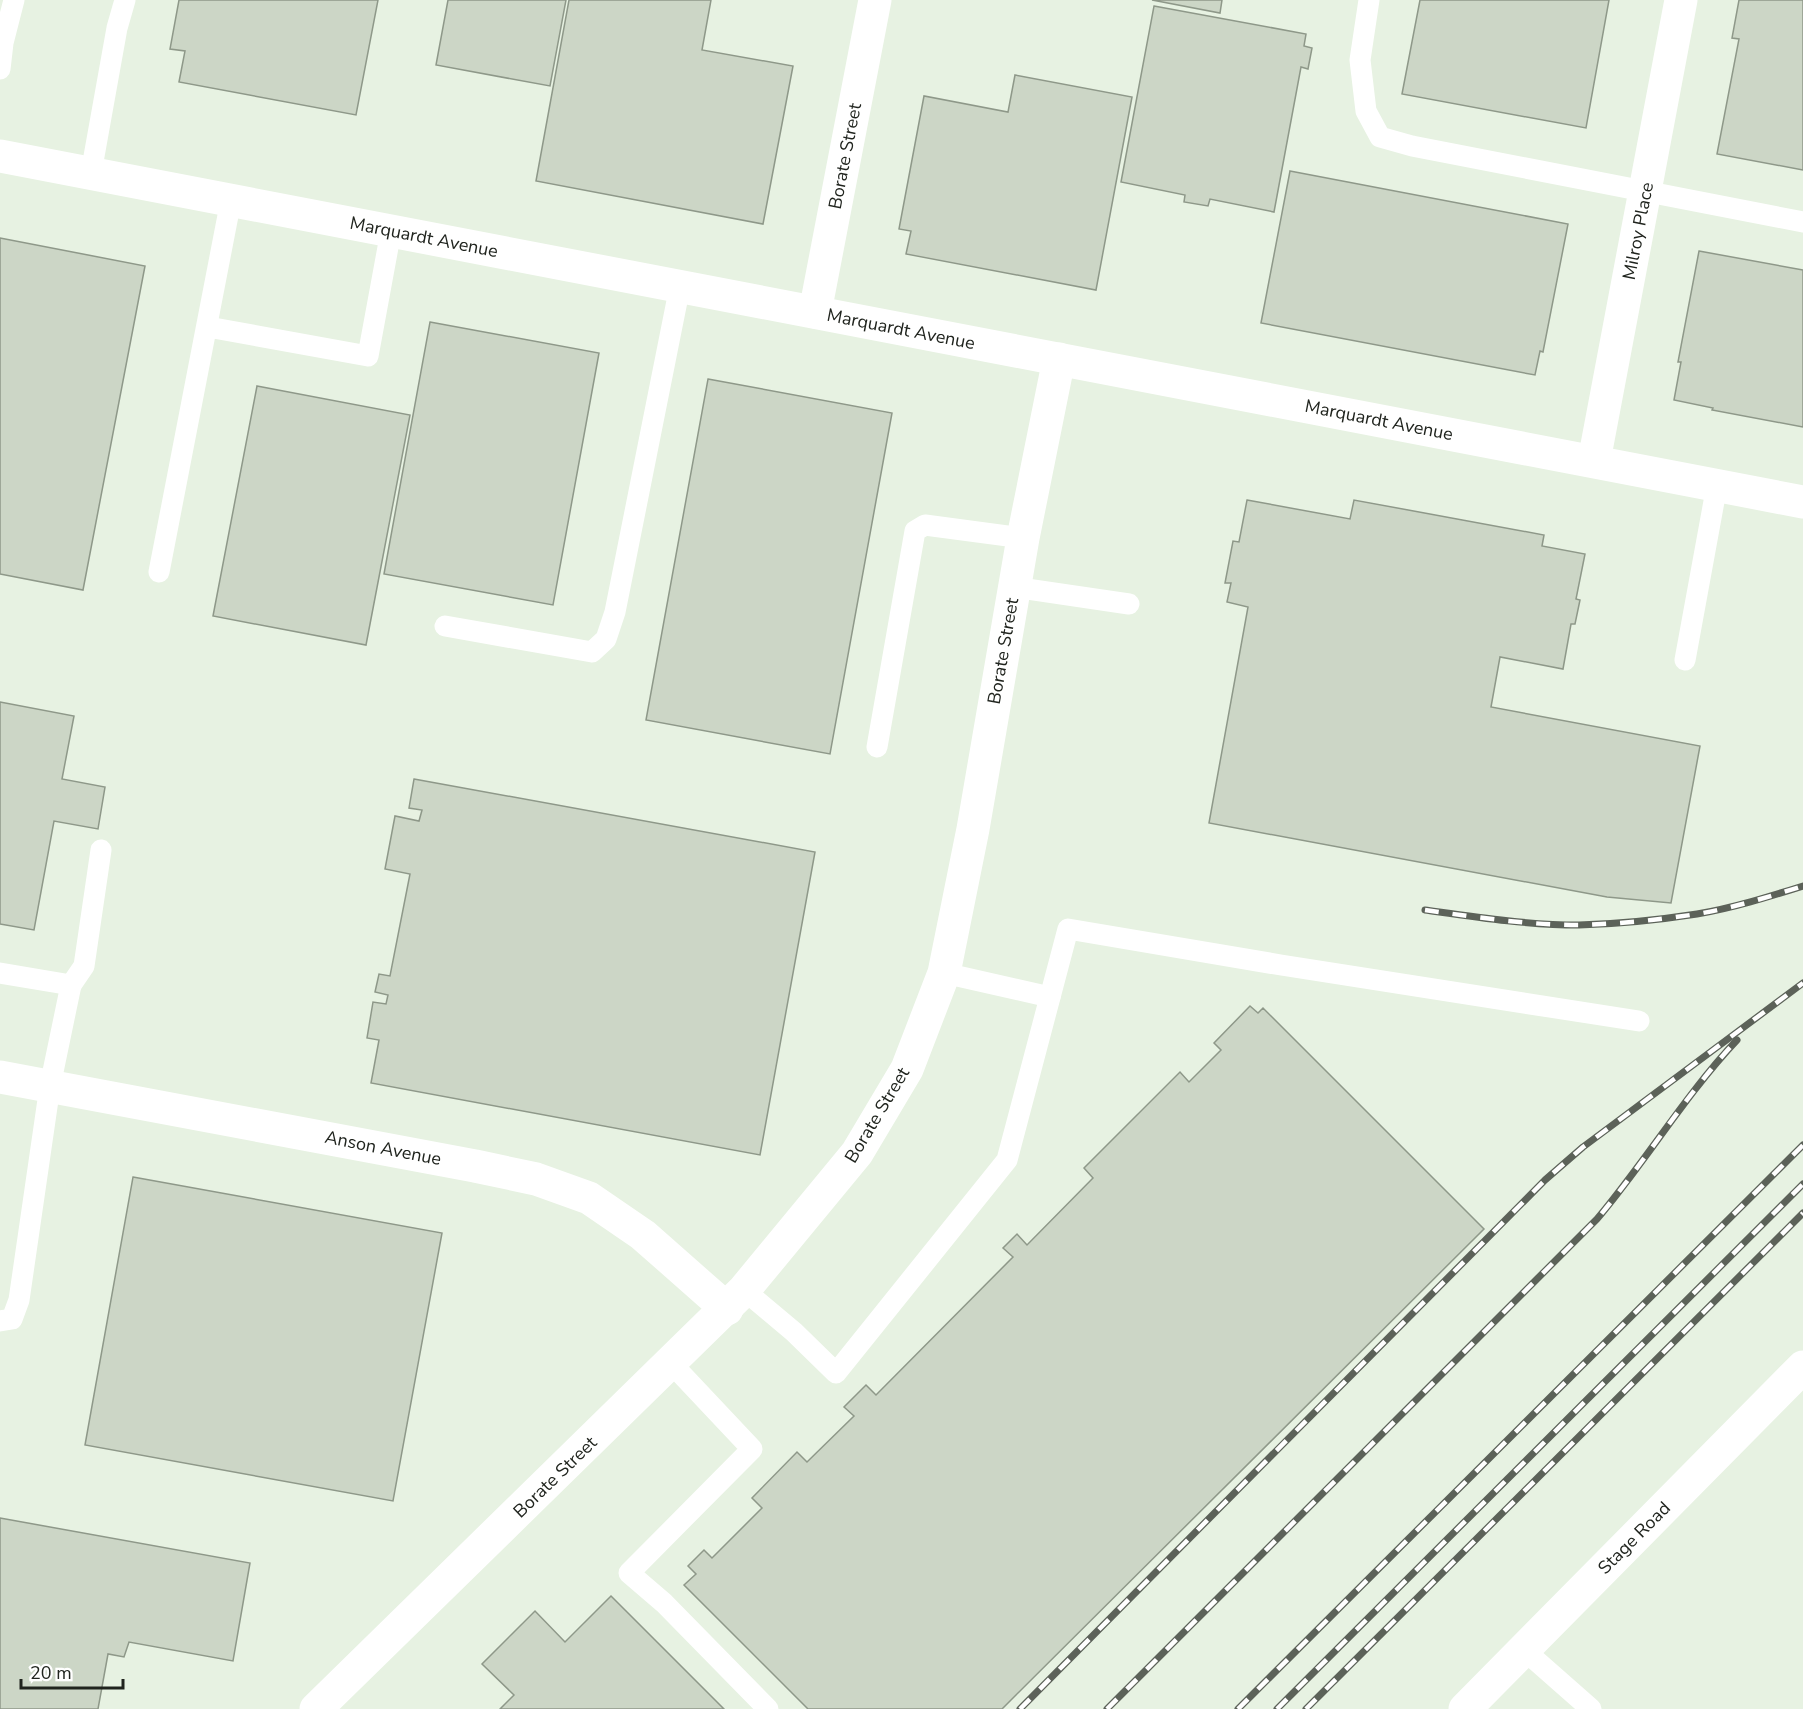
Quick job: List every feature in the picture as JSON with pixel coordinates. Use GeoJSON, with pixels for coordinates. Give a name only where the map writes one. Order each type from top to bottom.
{"type":"FeatureCollection","features":[{"type":"Feature","properties":{"kind":"street","name":"Borate Street"},"geometry":{"type":"LineString","coordinates":[[815,312],[875,0]]}},
{"type":"Feature","properties":{"kind":"street","name":"Milroy Place"},"geometry":{"type":"LineString","coordinates":[[1594,461],[1681,0]]}},
{"type":"Feature","properties":{"kind":"street","name":"Marquardt Avenue"},"geometry":{"type":"LineString","coordinates":[[0,156],[1803,502]]}},
{"type":"Feature","properties":{"kind":"street","name":"Borate Street"},"geometry":{"type":"LineString","coordinates":[[316,1709],[735,1299],[857,1153],[907,1069],[944,973],[973,829],[1023,538],[1059,359]]}},
{"type":"Feature","properties":{"kind":"street","name":"Anson Avenue"},"geometry":{"type":"LineString","coordinates":[[0,1077],[536,1179],[589,1198],[735,1299]]}},
{"type":"Feature","properties":{"kind":"street","name":"Stage Road"},"geometry":{"type":"LineString","coordinates":[[1466,1709],[1803,1367]]}},
{"type":"Feature","properties":{"kind":"lane"},"geometry":{"type":"LineString","coordinates":[[0,69],[3,43],[14,0]]}},
{"type":"Feature","properties":{"kind":"lane"},"geometry":{"type":"LineString","coordinates":[[91,173],[117,28],[125,0]]}},
{"type":"Feature","properties":{"kind":"lane"},"geometry":{"type":"LineString","coordinates":[[1369,0],[1360,60],[1366,111],[1380,137],[1412,146],[1645,193],[1803,222]]}},
{"type":"Feature","properties":{"kind":"lane"},"geometry":{"type":"LineString","coordinates":[[159,572],[231,200]]}},
{"type":"Feature","properties":{"kind":"lane"},"geometry":{"type":"LineString","coordinates":[[208,327],[368,356],[391,231]]}},
{"type":"Feature","properties":{"kind":"lane"},"geometry":{"type":"LineString","coordinates":[[445,626],[592,652],[606,639],[615,612],[680,286]]}},
{"type":"Feature","properties":{"kind":"lane"},"geometry":{"type":"LineString","coordinates":[[1684,660],[1717,485]]}},
{"type":"Feature","properties":{"kind":"lane"},"geometry":{"type":"LineString","coordinates":[[877,747],[915,531],[925,525],[1023,538]]}},
{"type":"Feature","properties":{"kind":"lane"},"geometry":{"type":"LineString","coordinates":[[1014,587],[1129,604]]}},
{"type":"Feature","properties":{"kind":"lane"},"geometry":{"type":"LineString","coordinates":[[0,1321],[12,1319],[19,1300],[50,1086],[71,985],[84,966],[101,850]]}},
{"type":"Feature","properties":{"kind":"lane"},"geometry":{"type":"LineString","coordinates":[[735,1299],[794,1332],[837,1373],[1007,1160],[1068,929],[1638,1021]]}},
{"type":"Feature","properties":{"kind":"lane"},"geometry":{"type":"LineString","coordinates":[[0,973],[71,985]]}},
{"type":"Feature","properties":{"kind":"lane"},"geometry":{"type":"LineString","coordinates":[[944,973],[1050,997]]}},
{"type":"Feature","properties":{"kind":"lane"},"geometry":{"type":"LineString","coordinates":[[671,1363],[753,1449],[629,1573],[664,1603],[768,1709]]}},
{"type":"Feature","properties":{"kind":"lane"},"geometry":{"type":"LineString","coordinates":[[1524,1650],[1591,1709]]}},
{"type":"Feature","properties":{"kind":"building"},"geometry":{"type":"Polygon","coordinates":[[[179,0],[378,0],[356,115],[179,82],[185,51],[170,49],[179,0]]]}},
{"type":"Feature","properties":{"kind":"building"},"geometry":{"type":"Polygon","coordinates":[[[448,0],[566,0],[550,86],[436,65],[448,0]]]}},
{"type":"Feature","properties":{"kind":"building"},"geometry":{"type":"Polygon","coordinates":[[[569,0],[711,0],[702,50],[793,66],[763,224],[536,181],[569,0]]]}},
{"type":"Feature","properties":{"kind":"building"},"geometry":{"type":"Polygon","coordinates":[[[1152,0],[1222,0],[1220,13],[1152,0]]]}},
{"type":"Feature","properties":{"kind":"building"},"geometry":{"type":"Polygon","coordinates":[[[1420,0],[1609,0],[1586,128],[1402,94],[1420,0]]]}},
{"type":"Feature","properties":{"kind":"building"},"geometry":{"type":"Polygon","coordinates":[[[1739,0],[1803,0],[1803,170],[1717,154],[1739,39],[1732,38],[1739,0]]]}},
{"type":"Feature","properties":{"kind":"building"},"geometry":{"type":"Polygon","coordinates":[[[1154,6],[1306,34],[1304,46],[1312,48],[1308,69],[1301,67],[1274,212],[1210,199],[1208,206],[1184,202],[1185,195],[1121,182],[1154,6]]]}},
{"type":"Feature","properties":{"kind":"building"},"geometry":{"type":"Polygon","coordinates":[[[1015,75],[1132,97],[1096,290],[906,254],[911,231],[899,229],[924,96],[1008,112],[1015,75]]]}},
{"type":"Feature","properties":{"kind":"building"},"geometry":{"type":"Polygon","coordinates":[[[1290,171],[1568,224],[1543,352],[1540,351],[1535,375],[1261,323],[1290,171]]]}},
{"type":"Feature","properties":{"kind":"building"},"geometry":{"type":"Polygon","coordinates":[[[0,238],[145,266],[83,590],[0,574],[0,238]]]}},
{"type":"Feature","properties":{"kind":"building"},"geometry":{"type":"Polygon","coordinates":[[[1699,251],[1803,270],[1803,427],[1712,410],[1713,408],[1674,400],[1681,362],[1678,362],[1699,251]]]}},
{"type":"Feature","properties":{"kind":"building"},"geometry":{"type":"Polygon","coordinates":[[[430,322],[599,353],[553,605],[384,574],[430,322]]]}},
{"type":"Feature","properties":{"kind":"building"},"geometry":{"type":"Polygon","coordinates":[[[708,379],[892,413],[830,754],[646,720],[708,379]]]}},
{"type":"Feature","properties":{"kind":"building"},"geometry":{"type":"Polygon","coordinates":[[[257,386],[410,415],[366,645],[213,616],[257,386]]]}},
{"type":"Feature","properties":{"kind":"building"},"geometry":{"type":"Polygon","coordinates":[[[1247,500],[1350,519],[1354,500],[1544,535],[1542,546],[1585,554],[1576,599],[1580,600],[1575,624],[1571,624],[1563,669],[1500,657],[1491,707],[1700,746],[1671,903],[1607,897],[1209,823],[1248,607],[1227,602],[1231,583],[1225,583],[1233,541],[1239,542],[1247,500]]]}},
{"type":"Feature","properties":{"kind":"building"},"geometry":{"type":"Polygon","coordinates":[[[0,702],[74,716],[62,779],[105,787],[98,829],[54,821],[34,930],[0,924],[0,702]]]}},
{"type":"Feature","properties":{"kind":"building"},"geometry":{"type":"Polygon","coordinates":[[[414,779],[815,852],[760,1155],[371,1083],[379,1040],[367,1038],[373,1002],[386,1004],[388,995],[375,992],[379,974],[390,976],[410,874],[385,869],[395,816],[419,821],[422,810],[409,808],[414,779]]]}},
{"type":"Feature","properties":{"kind":"building"},"geometry":{"type":"Polygon","coordinates":[[[1250,1006],[1258,1013],[1263,1008],[1484,1229],[1002,1709],[808,1709],[684,1585],[696,1574],[688,1566],[704,1550],[712,1558],[762,1508],[752,1498],[797,1452],[807,1462],[854,1416],[844,1407],[866,1385],[876,1395],[1013,1257],[1003,1248],[1017,1234],[1027,1245],[1093,1178],[1084,1168],[1180,1072],[1189,1082],[1221,1050],[1214,1043],[1250,1006]]]}},
{"type":"Feature","properties":{"kind":"building"},"geometry":{"type":"Polygon","coordinates":[[[133,1177],[442,1233],[393,1501],[85,1445],[133,1177]]]}},
{"type":"Feature","properties":{"kind":"building"},"geometry":{"type":"Polygon","coordinates":[[[0,1518],[250,1563],[233,1661],[129,1642],[124,1657],[108,1654],[98,1709],[0,1709],[0,1518]]]}},
{"type":"Feature","properties":{"kind":"building"},"geometry":{"type":"Polygon","coordinates":[[[611,1596],[724,1709],[500,1709],[514,1695],[482,1664],[535,1611],[565,1642],[611,1596]]]}},
{"type":"Feature","properties":{"kind":"railway"},"geometry":{"type":"LineString","coordinates":[[1425,910],[1540,924],[1608,924],[1710,912],[1803,886]]}},
{"type":"Feature","properties":{"kind":"railway"},"geometry":{"type":"LineString","coordinates":[[1020,1709],[1545,1180],[1583,1147],[1803,983]]}},
{"type":"Feature","properties":{"kind":"railway"},"geometry":{"type":"LineString","coordinates":[[1107,1709],[1597,1219],[1700,1083],[1737,1040]]}},
{"type":"Feature","properties":{"kind":"railway"},"geometry":{"type":"LineString","coordinates":[[1238,1709],[1803,1145]]}},
{"type":"Feature","properties":{"kind":"railway"},"geometry":{"type":"LineString","coordinates":[[1277,1709],[1803,1184]]}},
{"type":"Feature","properties":{"kind":"railway"},"geometry":{"type":"LineString","coordinates":[[1306,1709],[1803,1213]]}}]}
